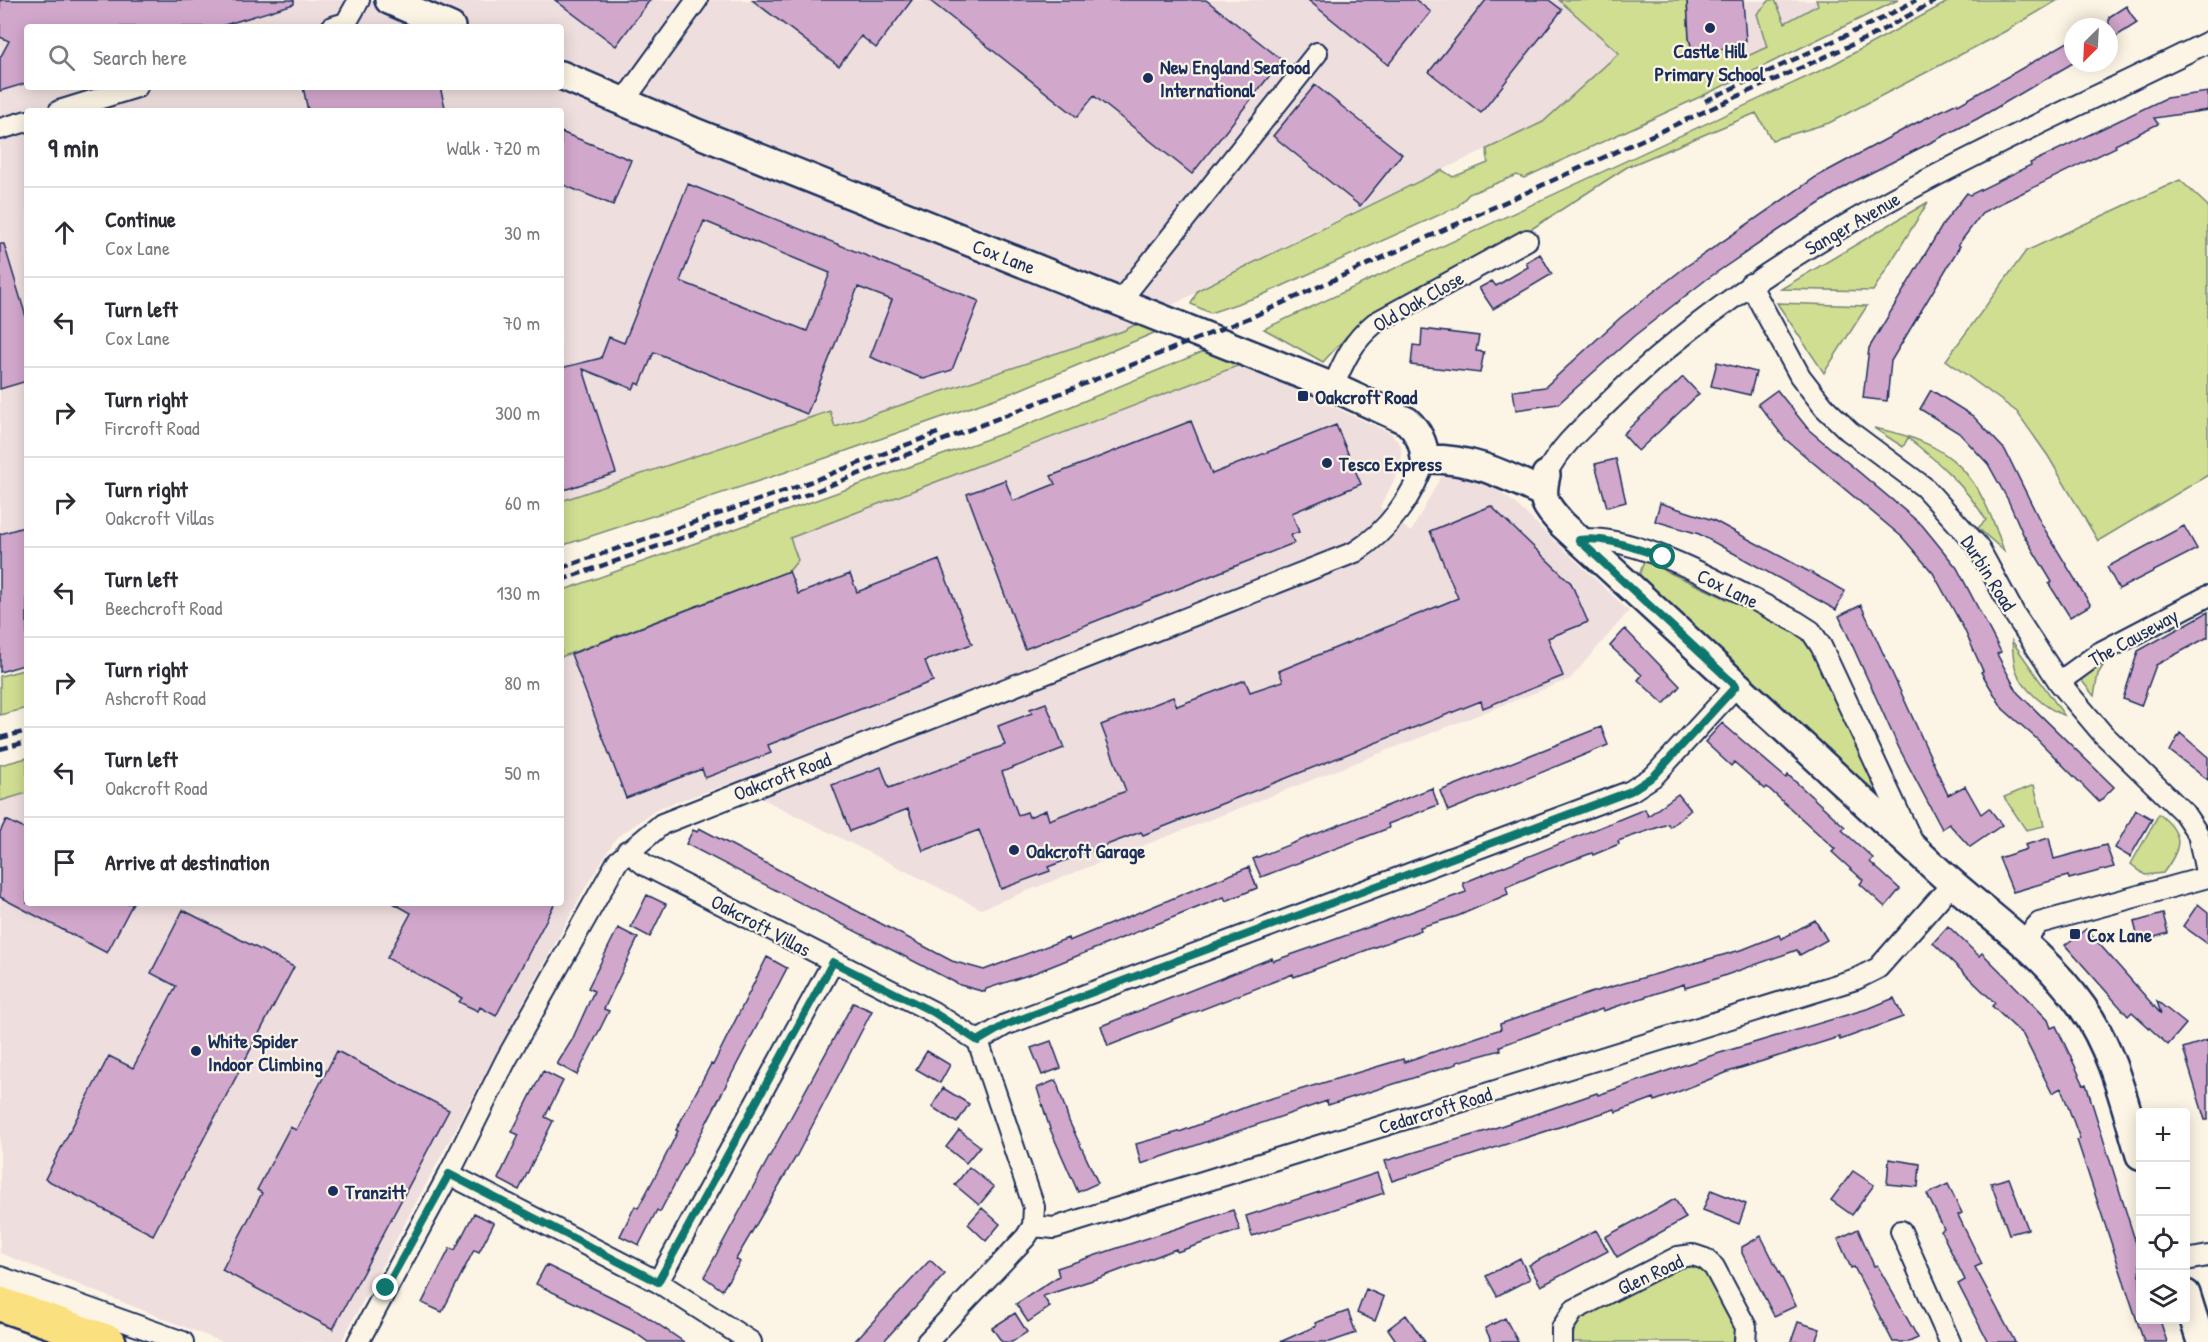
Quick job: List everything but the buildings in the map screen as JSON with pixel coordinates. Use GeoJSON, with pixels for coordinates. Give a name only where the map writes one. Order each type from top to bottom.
{"type":"FeatureCollection","features":[{"type":"Feature","properties":{"kind":"highway"},"geometry":{"type":"LineString","coordinates":[[0,1304],[109,1342]]}},
{"type":"Feature","properties":{"kind":"street"},"geometry":{"type":"LineString","coordinates":[[342,24],[346,23],[359,0]]}},
{"type":"Feature","properties":{"kind":"street"},"geometry":{"type":"LineString","coordinates":[[389,0],[444,24]]}},
{"type":"Feature","properties":{"kind":"street"},"geometry":{"type":"LineString","coordinates":[[623,102],[697,0]]}},
{"type":"Feature","properties":{"kind":"street","name":"Sanger Avenue"},"geometry":{"type":"LineString","coordinates":[[1544,483],[1564,447],[1647,365],[1750,284],[1866,213],[2208,42]]}},
{"type":"Feature","properties":{"kind":"street"},"geometry":{"type":"LineString","coordinates":[[1120,301],[1317,52]]}},
{"type":"Feature","properties":{"kind":"street","name":"Cox Lane"},"geometry":{"type":"LineString","coordinates":[[564,76],[1399,415],[1414,427],[1423,451]]}},
{"type":"Feature","properties":{"kind":"street"},"geometry":{"type":"LineString","coordinates":[[69,108],[127,90]]}},
{"type":"Feature","properties":{"kind":"street"},"geometry":{"type":"LineString","coordinates":[[0,129],[24,122]]}},
{"type":"Feature","properties":{"kind":"street","name":"Old Oak Close"},"geometry":{"type":"LineString","coordinates":[[1334,387],[1347,354],[1359,336],[1375,323],[1527,240]]}},
{"type":"Feature","properties":{"kind":"street","name":"Durbin Road"},"geometry":{"type":"LineString","coordinates":[[1750,284],[1800,376],[1824,407],[1850,431],[1924,487],[1977,545],[2015,615],[2059,682],[2102,733],[2184,813],[2198,834],[2208,877]]}},
{"type":"Feature","properties":{"kind":"street"},"geometry":{"type":"LineString","coordinates":[[1423,451],[1457,444],[1482,448],[1544,483]]}},
{"type":"Feature","properties":{"kind":"street","name":"Oakcroft Road"},"geometry":{"type":"LineString","coordinates":[[358,1342],[449,1174],[506,1059],[617,862],[627,851],[662,824],[1355,552],[1371,542],[1385,527],[1408,494],[1423,451]]}},
{"type":"Feature","properties":{"kind":"street","name":"Cox Lane"},"geometry":{"type":"LineString","coordinates":[[1544,483],[1551,512],[1579,540],[1952,884],[2024,940],[2084,1009],[2109,1059],[2136,1143]]}},
{"type":"Feature","properties":{"kind":"street","name":"Cox Lane"},"geometry":{"type":"LineString","coordinates":[[1579,540],[1592,538],[1611,541],[1663,557],[1787,616],[1811,631],[1821,645],[1917,852]]}},
{"type":"Feature","properties":{"kind":"street","name":"The Causeway"},"geometry":{"type":"LineString","coordinates":[[2059,682],[2099,653],[2208,596]]}},
{"type":"Feature","properties":{"kind":"street"},"geometry":{"type":"LineString","coordinates":[[927,1342],[1026,1237],[1033,1226],[1034,1207],[978,1041],[1005,1025],[1631,791],[1654,776],[1736,686]]}},
{"type":"Feature","properties":{"kind":"street","name":"Oakcroft Villas"},"geometry":{"type":"LineString","coordinates":[[627,851],[645,866],[933,1012],[978,1041]]}},
{"type":"Feature","properties":{"kind":"street"},"geometry":{"type":"LineString","coordinates":[[2024,940],[2039,923],[2208,877]]}},
{"type":"Feature","properties":{"kind":"street","name":"Cedarcroft Road"},"geometry":{"type":"LineString","coordinates":[[1033,1226],[1054,1228],[1856,979],[1878,968],[1952,884]]}},
{"type":"Feature","properties":{"kind":"street"},"geometry":{"type":"LineString","coordinates":[[658,1282],[833,962]]}},
{"type":"Feature","properties":{"kind":"street"},"geometry":{"type":"LineString","coordinates":[[449,1174],[658,1282],[751,1342]]}},
{"type":"Feature","properties":{"kind":"street"},"geometry":{"type":"LineString","coordinates":[[1901,1231],[1950,1342]]}},
{"type":"Feature","properties":{"kind":"street","name":"Glen Road"},"geometry":{"type":"LineString","coordinates":[[1562,1342],[1562,1328],[1574,1310],[1678,1257],[1693,1255],[1705,1259],[1714,1267],[1746,1328],[1745,1342]]}},
{"type":"Feature","properties":{"kind":"street"},"geometry":{"type":"LineString","coordinates":[[2190,1259],[2208,1256]]}},
{"type":"Feature","properties":{"kind":"street"},"geometry":{"type":"LineString","coordinates":[[0,1277],[183,1342]]}},
{"type":"Feature","properties":{"kind":"street"},"geometry":{"type":"LineString","coordinates":[[2190,1307],[2201,1342]]}},
{"type":"Feature","properties":{"kind":"shaded area"},"geometry":{"type":"Polygon","coordinates":[[[0,0],[1559,0],[1562,2],[1880,0],[1717,89],[1619,53],[1543,122],[1304,236],[1123,331],[834,427],[829,411],[564,500],[564,108],[24,108],[24,665],[0,672],[0,0]]]}},
{"type":"Feature","properties":{"kind":"shaded area"},"geometry":{"type":"Polygon","coordinates":[[[1240,365],[1391,433],[1401,445],[1402,465],[1380,507],[1411,532],[1440,478],[1452,473],[1473,475],[1491,484],[1518,506],[1629,611],[1570,679],[981,909],[731,783],[659,808],[616,838],[584,890],[341,1342],[222,1342],[0,1253],[0,801],[24,794],[24,906],[564,906],[564,625],[1240,365]]]}},
{"type":"Feature","properties":{"kind":"green space"},"geometry":{"type":"Polygon","coordinates":[[[1559,0],[1687,0],[1689,38],[1694,57],[1722,49],[1750,55],[1767,47],[1757,14],[1770,0],[1775,0],[1785,23],[1818,5],[1816,0],[1898,0],[1717,89],[1524,178],[1517,175],[1469,194],[1457,207],[1260,296],[1210,313],[1191,304],[1198,290],[1442,170],[1453,177],[1488,163],[1487,149],[1543,122],[1619,53],[1559,0]]]}},
{"type":"Feature","properties":{"kind":"green space"},"geometry":{"type":"Polygon","coordinates":[[[1951,0],[2058,0],[2004,32],[1829,123],[1772,140],[1756,113],[1627,167],[1533,228],[1355,327],[1323,362],[1264,329],[1828,67],[1951,0]]]}},
{"type":"Feature","properties":{"kind":"green space"},"geometry":{"type":"Polygon","coordinates":[[[2180,180],[2208,206],[2208,475],[2098,541],[2048,456],[2017,412],[1946,360],[2026,251],[2180,180]]]}},
{"type":"Feature","properties":{"kind":"green space"},"geometry":{"type":"Polygon","coordinates":[[[1928,202],[1873,291],[1781,289],[1928,202]]]}},
{"type":"Feature","properties":{"kind":"green space"},"geometry":{"type":"Polygon","coordinates":[[[1777,303],[1867,306],[1824,373],[1777,303]]]}},
{"type":"Feature","properties":{"kind":"green space"},"geometry":{"type":"Polygon","coordinates":[[[1140,322],[1161,330],[1014,392],[783,473],[564,545],[564,500],[830,411],[835,427],[1123,331],[1140,322]]]}},
{"type":"Feature","properties":{"kind":"green space"},"geometry":{"type":"Polygon","coordinates":[[[1207,350],[1240,365],[790,538],[798,560],[789,571],[564,656],[564,590],[1021,427],[1207,350]]]}},
{"type":"Feature","properties":{"kind":"green space"},"geometry":{"type":"Polygon","coordinates":[[[1874,428],[1902,435],[1925,443],[1960,467],[1973,482],[1984,502],[2004,551],[1978,528],[1986,520],[1961,486],[1941,466],[1908,438],[1903,447],[1874,428]]]}},
{"type":"Feature","properties":{"kind":"green space"},"geometry":{"type":"Polygon","coordinates":[[[1644,561],[1803,634],[1811,642],[1880,798],[1639,576],[1644,561]]]}},
{"type":"Feature","properties":{"kind":"green space"},"geometry":{"type":"Polygon","coordinates":[[[2012,641],[2064,715],[2042,703],[2019,677],[2015,667],[2012,641]]]}},
{"type":"Feature","properties":{"kind":"green space"},"geometry":{"type":"Polygon","coordinates":[[[2110,654],[2098,674],[2094,696],[2078,676],[2110,654]]]}},
{"type":"Feature","properties":{"kind":"green space"},"geometry":{"type":"Polygon","coordinates":[[[24,670],[24,709],[0,715],[0,676],[24,670]]]}},
{"type":"Feature","properties":{"kind":"green space"},"geometry":{"type":"Polygon","coordinates":[[[24,759],[24,794],[0,801],[0,765],[24,759]]]}},
{"type":"Feature","properties":{"kind":"green space"},"geometry":{"type":"Polygon","coordinates":[[[2034,785],[2044,826],[2026,830],[2004,797],[2034,785]]]}},
{"type":"Feature","properties":{"kind":"green space"},"geometry":{"type":"Polygon","coordinates":[[[2159,814],[2174,829],[2178,842],[2177,849],[2163,873],[2145,875],[2131,864],[2159,814]]]}},
{"type":"Feature","properties":{"kind":"green space"},"geometry":{"type":"Polygon","coordinates":[[[1685,1263],[1697,1264],[1708,1270],[1736,1324],[1733,1342],[1572,1342],[1575,1325],[1579,1319],[1685,1263]]]}},
{"type":"Feature","properties":{"kind":"railway"},"geometry":{"type":"LineString","coordinates":[[1705,101],[1883,18],[1916,0]]}},
{"type":"Feature","properties":{"kind":"railway"},"geometry":{"type":"LineString","coordinates":[[564,579],[811,493],[1254,316],[1873,35],[1937,0]]}},
{"type":"Feature","properties":{"kind":"railway"},"geometry":{"type":"LineString","coordinates":[[564,567],[802,485],[940,432]]}},
{"type":"Feature","properties":{"kind":"railway"},"geometry":{"type":"LineString","coordinates":[[0,738],[24,732]]}},
{"type":"Feature","properties":{"kind":"railway"},"geometry":{"type":"LineString","coordinates":[[0,749],[24,743]]}},
{"type":"Feature","properties":{"kind":"place","name":"Castle Hill Primary School"},"geometry":{"type":"Point","coordinates":[1710,28]}},
{"type":"Feature","properties":{"kind":"place","name":"New England Seafood International"},"geometry":{"type":"Point","coordinates":[1148,78]}},
{"type":"Feature","properties":{"kind":"place","name":"Oakcroft Road"},"geometry":{"type":"Point","coordinates":[1303,396]}},
{"type":"Feature","properties":{"kind":"place","name":"Tesco Express"},"geometry":{"type":"Point","coordinates":[1327,463]}},
{"type":"Feature","properties":{"kind":"place","name":"Oakcroft Garage"},"geometry":{"type":"Point","coordinates":[1014,850]}},
{"type":"Feature","properties":{"kind":"place","name":"Cox Lane"},"geometry":{"type":"Point","coordinates":[2075,934]}},
{"type":"Feature","properties":{"kind":"place","name":"White Spider Indoor Climbing"},"geometry":{"type":"Point","coordinates":[196,1051]}},
{"type":"Feature","properties":{"kind":"place","name":"Tranzitt"},"geometry":{"type":"Point","coordinates":[333,1191]}},
{"type":"Feature","properties":{"kind":"route"},"geometry":{"type":"LineString","coordinates":[[386,1288],[449,1174],[658,1282],[833,962],[933,1012],[978,1041],[1005,1025],[1631,791],[1654,776],[1736,686],[1579,540],[1592,538],[1611,541],[1663,557]]}}]}
